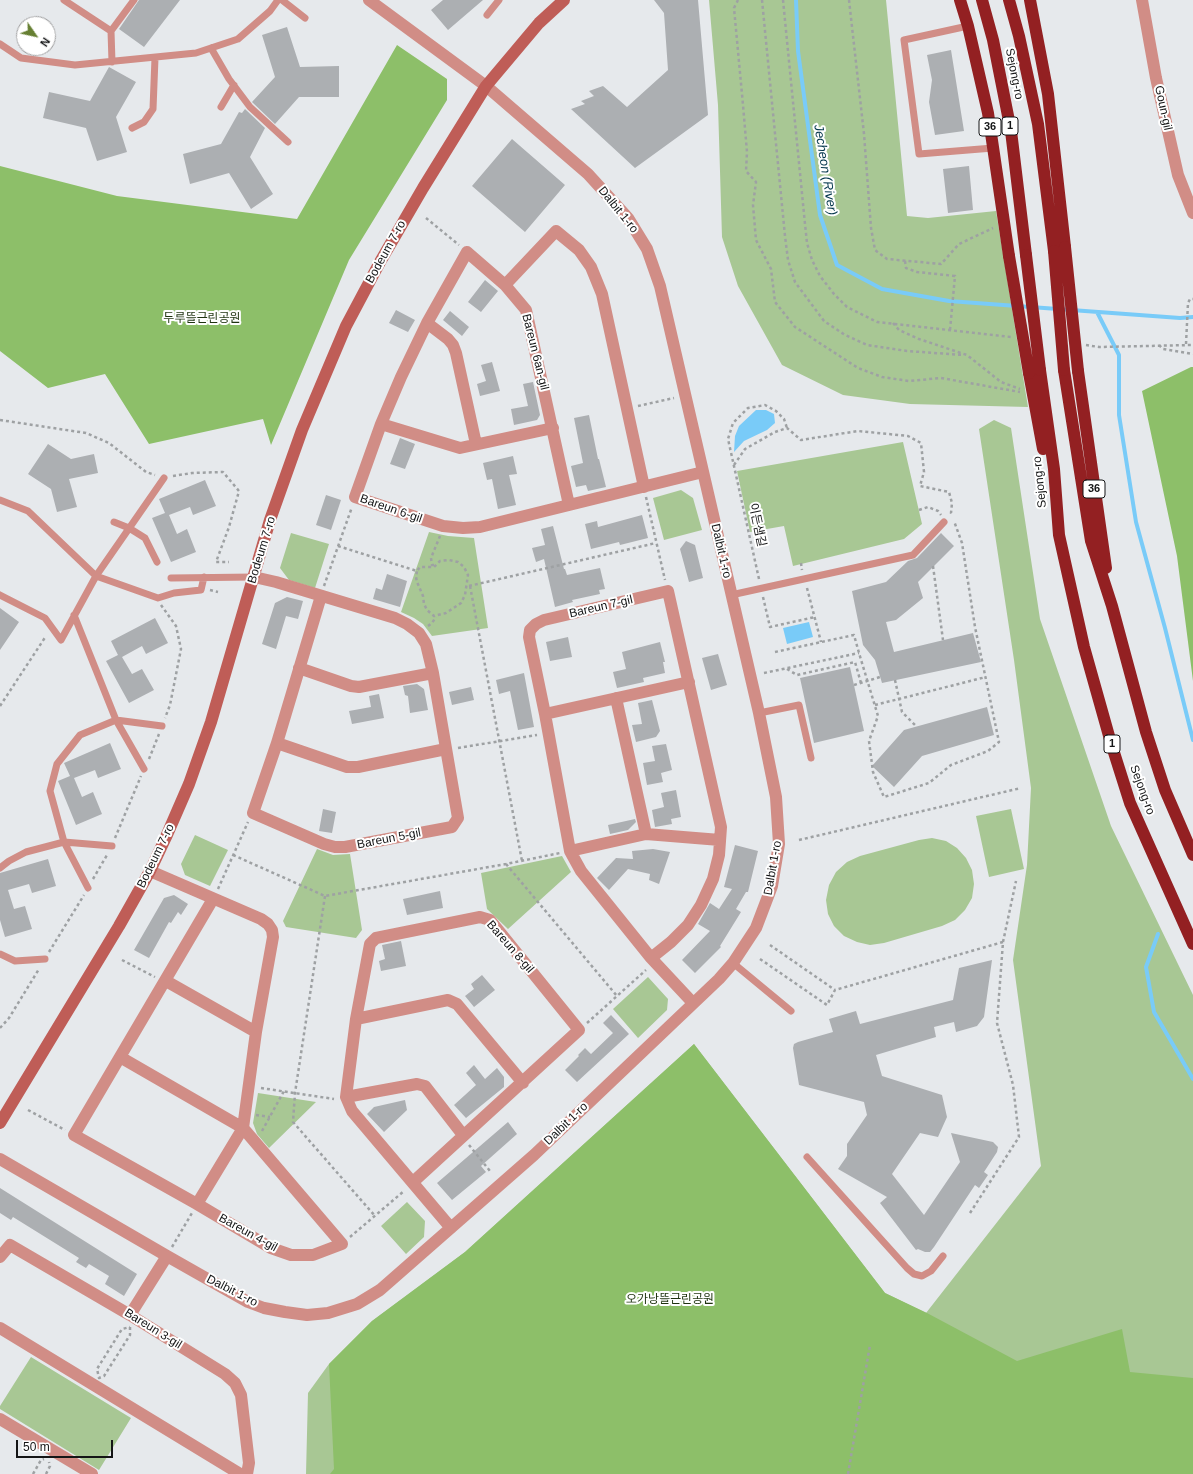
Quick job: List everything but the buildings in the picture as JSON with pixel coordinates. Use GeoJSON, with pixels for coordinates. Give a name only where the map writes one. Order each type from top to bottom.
{"type":"FeatureCollection","features":[{"type":"Feature","properties":{"kind":"highway","name":"36"},"geometry":{"type":"LineString","coordinates":[[960,0],[968,26],[988,114],[1008,256],[1035,372],[1033,394],[1059,534]]}},
{"type":"Feature","properties":{"kind":"highway","name":"Sejong-ro"},"geometry":{"type":"LineString","coordinates":[[982,0],[993,40],[1011,131],[1026,255],[1035,372],[1054,469],[1059,534],[1084,647],[1111,743],[1130,803],[1193,944]]}},
{"type":"Feature","properties":{"kind":"highway","name":"Sejong-ro"},"geometry":{"type":"LineString","coordinates":[[1009,0],[1019,36],[1038,124],[1060,249],[1064,370],[1091,541],[1112,606],[1144,725],[1165,790],[1193,855]]}},
{"type":"Feature","properties":{"kind":"highway","name":"36"},"geometry":{"type":"LineString","coordinates":[[1030,0],[1048,94],[1060,249],[1112,606]]}},
{"type":"Feature","properties":{"kind":"street","name":"Dalbit 1-ro"},"geometry":{"type":"LineString","coordinates":[[0,1159],[169,1252],[248,1302],[264,1308],[307,1314],[328,1313],[357,1304],[380,1290],[534,1155],[719,978],[732,963],[756,928],[772,886],[779,844],[776,797],[759,713],[660,286],[647,249],[628,218],[588,174],[486,86],[369,0]]}},
{"type":"Feature","properties":{"kind":"street","name":"Bodeum 7-ro"},"geometry":{"type":"LineString","coordinates":[[0,1124],[119,926],[150,871],[189,784],[211,722],[270,520],[302,430],[346,326],[380,262],[423,188],[486,86],[539,23],[564,0]]}},
{"type":"Feature","properties":{"kind":"street","name":"Goun-gil"},"geometry":{"type":"LineString","coordinates":[[1142,0],[1156,78],[1178,175],[1193,213]]}},
{"type":"Feature","properties":{"kind":"street"},"geometry":{"type":"LineString","coordinates":[[504,285],[556,231],[579,250],[590,267],[602,294],[644,487]]}},
{"type":"Feature","properties":{"kind":"street","name":"Bareun 6-gil"},"geometry":{"type":"LineString","coordinates":[[467,252],[428,323],[401,377],[381,424],[355,497],[443,526],[463,528],[480,527],[703,472]]}},
{"type":"Feature","properties":{"kind":"street","name":"Bareun 6an-gil"},"geometry":{"type":"LineString","coordinates":[[467,252],[504,285],[526,310],[569,505]]}},
{"type":"Feature","properties":{"kind":"street"},"geometry":{"type":"LineString","coordinates":[[428,323],[448,339],[453,345],[476,444]]}},
{"type":"Feature","properties":{"kind":"street"},"geometry":{"type":"LineString","coordinates":[[381,424],[460,448],[553,428]]}},
{"type":"Feature","properties":{"kind":"street","name":"Bareun 5-gil"},"geometry":{"type":"LineString","coordinates":[[253,813],[324,844],[335,847],[345,847],[452,827],[458,818],[433,673],[426,644],[419,633],[407,624],[395,618],[254,576]]}},
{"type":"Feature","properties":{"kind":"street"},"geometry":{"type":"LineString","coordinates":[[653,960],[688,925],[701,905],[713,879],[719,855],[721,827],[668,591]]}},
{"type":"Feature","properties":{"kind":"street","name":"Bareun 7-gil"},"geometry":{"type":"LineString","coordinates":[[668,591],[544,620],[536,624],[530,630],[530,637],[570,851],[580,871],[653,960],[692,1003]]}},
{"type":"Feature","properties":{"kind":"street"},"geometry":{"type":"LineString","coordinates":[[253,813],[277,744],[321,596]]}},
{"type":"Feature","properties":{"kind":"street"},"geometry":{"type":"LineString","coordinates":[[299,668],[359,687],[433,673]]}},
{"type":"Feature","properties":{"kind":"street"},"geometry":{"type":"LineString","coordinates":[[545,714],[689,682]]}},
{"type":"Feature","properties":{"kind":"street"},"geometry":{"type":"LineString","coordinates":[[616,698],[646,834]]}},
{"type":"Feature","properties":{"kind":"street"},"geometry":{"type":"LineString","coordinates":[[277,744],[347,767],[358,767],[446,749]]}},
{"type":"Feature","properties":{"kind":"street"},"geometry":{"type":"LineString","coordinates":[[570,851],[646,834],[720,840]]}},
{"type":"Feature","properties":{"kind":"street"},"geometry":{"type":"LineString","coordinates":[[150,871],[261,919],[268,924],[272,930],[273,937],[256,1032],[243,1128],[197,1204]]}},
{"type":"Feature","properties":{"kind":"street"},"geometry":{"type":"LineString","coordinates":[[74,1135],[120,1057],[162,980],[214,899]]}},
{"type":"Feature","properties":{"kind":"street","name":"Bareun 8-gil"},"geometry":{"type":"LineString","coordinates":[[346,1097],[356,1019],[370,944],[376,938],[480,917],[490,920],[579,1030]]}},
{"type":"Feature","properties":{"kind":"street"},"geometry":{"type":"LineString","coordinates":[[162,980],[256,1032]]}},
{"type":"Feature","properties":{"kind":"street"},"geometry":{"type":"LineString","coordinates":[[356,1019],[448,1000],[457,1004],[523,1082]]}},
{"type":"Feature","properties":{"kind":"street"},"geometry":{"type":"LineString","coordinates":[[413,1182],[466,1140],[523,1082],[579,1030]]}},
{"type":"Feature","properties":{"kind":"street"},"geometry":{"type":"LineString","coordinates":[[120,1057],[243,1128],[342,1244]]}},
{"type":"Feature","properties":{"kind":"street"},"geometry":{"type":"LineString","coordinates":[[451,1228],[352,1111],[346,1097],[418,1084],[425,1086],[466,1140]]}},
{"type":"Feature","properties":{"kind":"street","name":"Bareun 4-gil"},"geometry":{"type":"LineString","coordinates":[[74,1135],[197,1204],[270,1248],[291,1255],[313,1255],[342,1244]]}},
{"type":"Feature","properties":{"kind":"street","name":"Bareun 3-gil"},"geometry":{"type":"LineString","coordinates":[[0,1257],[10,1245],[130,1320],[225,1374],[235,1383],[241,1394],[248,1469]]}},
{"type":"Feature","properties":{"kind":"street"},"geometry":{"type":"LineString","coordinates":[[130,1320],[169,1252]]}},
{"type":"Feature","properties":{"kind":"street"},"geometry":{"type":"LineString","coordinates":[[0,1328],[240,1474]]}},
{"type":"Feature","properties":{"kind":"street"},"geometry":{"type":"LineString","coordinates":[[0,1419],[92,1474]]}},
{"type":"Feature","properties":{"kind":"lane"},"geometry":{"type":"LineString","coordinates":[[64,0],[111,31]]}},
{"type":"Feature","properties":{"kind":"lane"},"geometry":{"type":"LineString","coordinates":[[112,62],[111,31],[134,0]]}},
{"type":"Feature","properties":{"kind":"lane"},"geometry":{"type":"LineString","coordinates":[[0,44],[21,58],[75,65],[196,53],[238,39],[270,11],[278,0]]}},
{"type":"Feature","properties":{"kind":"lane"},"geometry":{"type":"LineString","coordinates":[[282,0],[305,18]]}},
{"type":"Feature","properties":{"kind":"lane"},"geometry":{"type":"LineString","coordinates":[[487,15],[499,0]]}},
{"type":"Feature","properties":{"kind":"lane"},"geometry":{"type":"LineString","coordinates":[[968,26],[904,40],[920,154],[993,148]]}},
{"type":"Feature","properties":{"kind":"lane"},"geometry":{"type":"LineString","coordinates":[[211,48],[234,85],[250,107],[288,142]]}},
{"type":"Feature","properties":{"kind":"lane"},"geometry":{"type":"LineString","coordinates":[[132,128],[144,122],[153,109],[155,58]]}},
{"type":"Feature","properties":{"kind":"lane"},"geometry":{"type":"LineString","coordinates":[[221,107],[234,85]]}},
{"type":"Feature","properties":{"kind":"lane"},"geometry":{"type":"LineString","coordinates":[[0,596],[46,618],[61,640],[96,576],[164,478]]}},
{"type":"Feature","properties":{"kind":"lane"},"geometry":{"type":"LineString","coordinates":[[0,500],[28,511],[96,576],[158,598],[174,593],[201,590],[204,578]]}},
{"type":"Feature","properties":{"kind":"lane"},"geometry":{"type":"LineString","coordinates":[[114,522],[129,528],[145,538],[157,562]]}},
{"type":"Feature","properties":{"kind":"lane"},"geometry":{"type":"LineString","coordinates":[[731,595],[913,555],[944,522]]}},
{"type":"Feature","properties":{"kind":"lane"},"geometry":{"type":"LineString","coordinates":[[171,578],[254,576]]}},
{"type":"Feature","properties":{"kind":"lane"},"geometry":{"type":"LineString","coordinates":[[74,615],[116,720],[144,769]]}},
{"type":"Feature","properties":{"kind":"lane"},"geometry":{"type":"LineString","coordinates":[[759,713],[799,705],[811,758]]}},
{"type":"Feature","properties":{"kind":"lane"},"geometry":{"type":"LineString","coordinates":[[88,888],[64,842],[50,791],[57,764],[80,735],[116,720],[162,726]]}},
{"type":"Feature","properties":{"kind":"lane"},"geometry":{"type":"LineString","coordinates":[[0,868],[9,861],[26,852],[64,842],[112,846]]}},
{"type":"Feature","properties":{"kind":"lane"},"geometry":{"type":"LineString","coordinates":[[0,954],[15,961],[45,959]]}},
{"type":"Feature","properties":{"kind":"lane"},"geometry":{"type":"LineString","coordinates":[[732,963],[792,1011]]}},
{"type":"Feature","properties":{"kind":"lane"},"geometry":{"type":"LineString","coordinates":[[807,1158],[914,1274],[922,1276],[931,1271],[943,1256]]}},
{"type":"Feature","properties":{"kind":"path"},"geometry":{"type":"LineString","coordinates":[[738,0],[734,8],[747,152],[746,171],[756,182],[754,205],[756,240],[771,269],[775,302],[795,327],[858,368],[882,377],[909,381],[942,378],[1033,394]]}},
{"type":"Feature","properties":{"kind":"path"},"geometry":{"type":"LineString","coordinates":[[762,0],[785,236],[788,260],[794,282],[824,321],[845,335],[867,345],[906,351],[967,355]]}},
{"type":"Feature","properties":{"kind":"path"},"geometry":{"type":"LineString","coordinates":[[783,0],[805,224],[812,260],[820,276],[834,294],[847,307],[877,322],[1013,337]]}},
{"type":"Feature","properties":{"kind":"path"},"geometry":{"type":"LineString","coordinates":[[849,0],[864,134],[871,228],[875,250],[887,259],[940,264],[959,244],[993,228]]}},
{"type":"Feature","properties":{"kind":"path"},"geometry":{"type":"LineString","coordinates":[[426,218],[467,252]]}},
{"type":"Feature","properties":{"kind":"path"},"geometry":{"type":"LineString","coordinates":[[905,261],[906,268],[917,272],[955,276],[950,330]]}},
{"type":"Feature","properties":{"kind":"path"},"geometry":{"type":"LineString","coordinates":[[1186,344],[1188,304],[1190,299],[1193,299]]}},
{"type":"Feature","properties":{"kind":"path"},"geometry":{"type":"LineString","coordinates":[[894,323],[899,330],[919,339],[967,355],[1000,382],[1033,394]]}},
{"type":"Feature","properties":{"kind":"path"},"geometry":{"type":"LineString","coordinates":[[1083,345],[1099,347],[1193,345]]}},
{"type":"Feature","properties":{"kind":"path"},"geometry":{"type":"LineString","coordinates":[[1158,345],[1163,349],[1193,354]]}},
{"type":"Feature","properties":{"kind":"path"},"geometry":{"type":"LineString","coordinates":[[626,409],[677,397]]}},
{"type":"Feature","properties":{"kind":"path","name":"이든샘길"},"geometry":{"type":"LineString","coordinates":[[787,428],[784,419],[776,411],[765,405],[748,408],[733,423],[728,439],[770,628],[815,617]]}},
{"type":"Feature","properties":{"kind":"path"},"geometry":{"type":"LineString","coordinates":[[0,420],[86,433],[109,443],[146,472],[164,478],[192,473],[223,472],[239,491],[230,527],[216,562],[229,562]]}},
{"type":"Feature","properties":{"kind":"path"},"geometry":{"type":"LineString","coordinates":[[734,465],[745,449],[775,432],[787,428],[800,440],[858,431],[908,436],[921,443],[924,472],[920,486],[949,492],[952,503],[951,513],[962,543],[975,627],[999,742],[988,751],[951,765],[929,784],[884,796],[873,772],[870,741],[878,716],[854,635],[775,652]]}},
{"type":"Feature","properties":{"kind":"path"},"geometry":{"type":"LineString","coordinates":[[644,487],[668,591]]}},
{"type":"Feature","properties":{"kind":"path"},"geometry":{"type":"LineString","coordinates":[[321,596],[355,497]]}},
{"type":"Feature","properties":{"kind":"path"},"geometry":{"type":"LineString","coordinates":[[435,565],[432,565],[431,558],[443,526]]}},
{"type":"Feature","properties":{"kind":"path"},"geometry":{"type":"LineString","coordinates":[[469,586],[656,543]]}},
{"type":"Feature","properties":{"kind":"path"},"geometry":{"type":"LineString","coordinates":[[338,546],[417,571]]}},
{"type":"Feature","properties":{"kind":"path"},"geometry":{"type":"LineString","coordinates":[[469,586],[461,603],[446,613],[434,616],[427,610],[424,604],[423,596],[417,582],[417,571],[420,566],[434,567],[440,561],[449,560],[458,562],[464,567],[468,575],[522,861]]}},
{"type":"Feature","properties":{"kind":"path"},"geometry":{"type":"LineString","coordinates":[[801,563],[821,642]]}},
{"type":"Feature","properties":{"kind":"path"},"geometry":{"type":"LineString","coordinates":[[933,566],[943,640]]}},
{"type":"Feature","properties":{"kind":"path"},"geometry":{"type":"LineString","coordinates":[[0,1028],[9,1018],[112,846],[170,705],[181,648],[176,626],[162,608],[158,598]]}},
{"type":"Feature","properties":{"kind":"path"},"geometry":{"type":"LineString","coordinates":[[0,706],[52,628]]}},
{"type":"Feature","properties":{"kind":"path"},"geometry":{"type":"LineString","coordinates":[[764,673],[859,653]]}},
{"type":"Feature","properties":{"kind":"path"},"geometry":{"type":"LineString","coordinates":[[787,668],[797,675],[855,662],[861,683]]}},
{"type":"Feature","properties":{"kind":"path"},"geometry":{"type":"LineString","coordinates":[[854,685],[880,677]]}},
{"type":"Feature","properties":{"kind":"path"},"geometry":{"type":"LineString","coordinates":[[875,705],[986,677]]}},
{"type":"Feature","properties":{"kind":"path"},"geometry":{"type":"LineString","coordinates":[[895,680],[902,712],[917,727]]}},
{"type":"Feature","properties":{"kind":"path"},"geometry":{"type":"LineString","coordinates":[[446,749],[499,742],[548,733]]}},
{"type":"Feature","properties":{"kind":"path"},"geometry":{"type":"LineString","coordinates":[[799,840],[1021,788]]}},
{"type":"Feature","properties":{"kind":"path"},"geometry":{"type":"LineString","coordinates":[[214,899],[253,813]]}},
{"type":"Feature","properties":{"kind":"path"},"geometry":{"type":"LineString","coordinates":[[233,855],[325,896],[506,864],[570,851]]}},
{"type":"Feature","properties":{"kind":"path"},"geometry":{"type":"LineString","coordinates":[[506,864],[617,996]]}},
{"type":"Feature","properties":{"kind":"path"},"geometry":{"type":"LineString","coordinates":[[970,1213],[1019,1137],[1013,1084],[997,1023],[1003,942],[1016,881]]}},
{"type":"Feature","properties":{"kind":"path"},"geometry":{"type":"LineString","coordinates":[[325,896],[295,1093],[293,1122],[375,1216]]}},
{"type":"Feature","properties":{"kind":"path"},"geometry":{"type":"LineString","coordinates":[[760,959],[827,1005],[835,990],[1003,942]]}},
{"type":"Feature","properties":{"kind":"path"},"geometry":{"type":"LineString","coordinates":[[770,946],[835,990]]}},
{"type":"Feature","properties":{"kind":"path"},"geometry":{"type":"LineString","coordinates":[[122,960],[162,980]]}},
{"type":"Feature","properties":{"kind":"path"},"geometry":{"type":"LineString","coordinates":[[579,1030],[617,996],[653,960]]}},
{"type":"Feature","properties":{"kind":"path"},"geometry":{"type":"LineString","coordinates":[[260,1088],[334,1099]]}},
{"type":"Feature","properties":{"kind":"path"},"geometry":{"type":"LineString","coordinates":[[261,1133],[284,1092]]}},
{"type":"Feature","properties":{"kind":"path"},"geometry":{"type":"LineString","coordinates":[[28,1110],[74,1135]]}},
{"type":"Feature","properties":{"kind":"path"},"geometry":{"type":"LineString","coordinates":[[253,1114],[270,1117]]}},
{"type":"Feature","properties":{"kind":"path"},"geometry":{"type":"LineString","coordinates":[[466,1140],[490,1171]]}},
{"type":"Feature","properties":{"kind":"path"},"geometry":{"type":"LineString","coordinates":[[342,1244],[413,1182]]}},
{"type":"Feature","properties":{"kind":"path"},"geometry":{"type":"LineString","coordinates":[[169,1252],[197,1204]]}},
{"type":"Feature","properties":{"kind":"path"},"geometry":{"type":"LineString","coordinates":[[130,1320],[130,1335],[104,1376],[99,1378],[97,1369],[122,1329],[130,1320]]}},
{"type":"Feature","properties":{"kind":"path"},"geometry":{"type":"LineString","coordinates":[[848,1474],[870,1345]]}},
{"type":"Feature","properties":{"kind":"path"},"geometry":{"type":"LineString","coordinates":[[33,1474],[42,1460],[48,1457],[50,1466],[46,1474]]}},
{"type":"Feature","properties":{"kind":"green space"},"geometry":{"type":"Polygon","coordinates":[[[709,0],[886,0],[907,216],[928,218],[996,211],[1028,407],[910,404],[843,395],[782,365],[738,286],[722,237],[718,105],[709,0]]]}},
{"type":"Feature","properties":{"kind":"green space","name":"두루뜰근린공원"},"geometry":{"type":"Polygon","coordinates":[[[397,45],[447,79],[447,100],[349,260],[271,445],[263,419],[149,444],[105,374],[48,388],[0,351],[0,166],[117,196],[297,219],[397,45]]]}},
{"type":"Feature","properties":{"kind":"green space"},"geometry":{"type":"Polygon","coordinates":[[[1193,367],[1193,681],[1177,556],[1142,391],[1193,367]]]}},
{"type":"Feature","properties":{"kind":"green space","name":"오가낭뜰근린공원"},"geometry":{"type":"Polygon","coordinates":[[[994,420],[1011,428],[1040,619],[1111,826],[1193,995],[1193,1474],[306,1474],[308,1393],[329,1364],[372,1321],[465,1252],[694,1044],[885,1293],[926,1313],[1041,1166],[1013,960],[1027,865],[1031,788],[1014,660],[979,429],[994,420]]]}},
{"type":"Feature","properties":{"kind":"green space"},"geometry":{"type":"Polygon","coordinates":[[[903,442],[922,524],[904,539],[793,566],[784,526],[750,532],[737,471],[903,442]]]}},
{"type":"Feature","properties":{"kind":"green space"},"geometry":{"type":"Polygon","coordinates":[[[681,490],[693,498],[702,530],[664,540],[653,498],[681,490]]]}},
{"type":"Feature","properties":{"kind":"green space"},"geometry":{"type":"Polygon","coordinates":[[[429,532],[448,536],[474,538],[488,628],[432,636],[423,624],[401,612],[429,532]]]}},
{"type":"Feature","properties":{"kind":"green space"},"geometry":{"type":"Polygon","coordinates":[[[291,533],[329,544],[315,588],[289,580],[280,568],[291,533]]]}},
{"type":"Feature","properties":{"kind":"green space"},"geometry":{"type":"Polygon","coordinates":[[[1011,809],[1024,869],[989,877],[976,816],[1011,809]]]}},
{"type":"Feature","properties":{"kind":"green space"},"geometry":{"type":"Polygon","coordinates":[[[195,835],[228,850],[210,886],[185,875],[181,864],[195,835]]]}},
{"type":"Feature","properties":{"kind":"green space"},"geometry":{"type":"Polygon","coordinates":[[[932,838],[946,841],[957,848],[966,858],[972,870],[974,884],[972,898],[965,910],[955,920],[942,926],[884,943],[870,945],[857,942],[844,936],[834,926],[828,914],[826,900],[829,885],[836,872],[847,862],[860,856],[919,840],[932,838]]]}},
{"type":"Feature","properties":{"kind":"green space"},"geometry":{"type":"Polygon","coordinates":[[[317,849],[333,855],[350,854],[362,930],[356,938],[286,927],[283,921],[317,849]]]}},
{"type":"Feature","properties":{"kind":"green space"},"geometry":{"type":"Polygon","coordinates":[[[562,856],[571,872],[508,929],[487,909],[481,873],[562,856]]]}},
{"type":"Feature","properties":{"kind":"green space"},"geometry":{"type":"Polygon","coordinates":[[[648,977],[668,999],[667,1010],[638,1038],[613,1009],[648,977]]]}},
{"type":"Feature","properties":{"kind":"green space","name":"오가낭뜰근린공원"},"geometry":{"type":"Polygon","coordinates":[[[694,1044],[885,1293],[927,1313],[1017,1361],[1122,1329],[1130,1372],[1193,1378],[1193,1474],[330,1474],[334,1469],[329,1364],[372,1321],[465,1252],[694,1044]]]}},
{"type":"Feature","properties":{"kind":"green space"},"geometry":{"type":"Polygon","coordinates":[[[258,1093],[316,1102],[269,1148],[257,1134],[253,1123],[258,1093]]]}},
{"type":"Feature","properties":{"kind":"green space"},"geometry":{"type":"Polygon","coordinates":[[[407,1202],[425,1221],[424,1237],[406,1254],[381,1226],[407,1202]]]}},
{"type":"Feature","properties":{"kind":"green space"},"geometry":{"type":"Polygon","coordinates":[[[31,1357],[131,1418],[99,1470],[0,1409],[0,1406],[31,1357]]]}},
{"type":"Feature","properties":{"kind":"water"},"geometry":{"type":"Polygon","coordinates":[[[756,410],[766,410],[774,414],[775,423],[767,430],[744,441],[734,452],[735,436],[739,426],[756,410]]]}},
{"type":"Feature","properties":{"kind":"water"},"geometry":{"type":"Polygon","coordinates":[[[809,622],[813,637],[787,644],[783,628],[809,622]]]}},
{"type":"Feature","properties":{"kind":"waterway","name":"Jecheon (River)"},"geometry":{"type":"LineString","coordinates":[[796,0],[798,51],[820,215],[837,265],[882,289],[949,301],[1180,318],[1193,317]]}},
{"type":"Feature","properties":{"kind":"waterway"},"geometry":{"type":"LineString","coordinates":[[1097,312],[1119,355],[1119,415],[1136,522],[1165,628],[1193,740]]}},
{"type":"Feature","properties":{"kind":"waterway"},"geometry":{"type":"LineString","coordinates":[[1158,934],[1146,967],[1154,1012],[1193,1079]]}}]}
